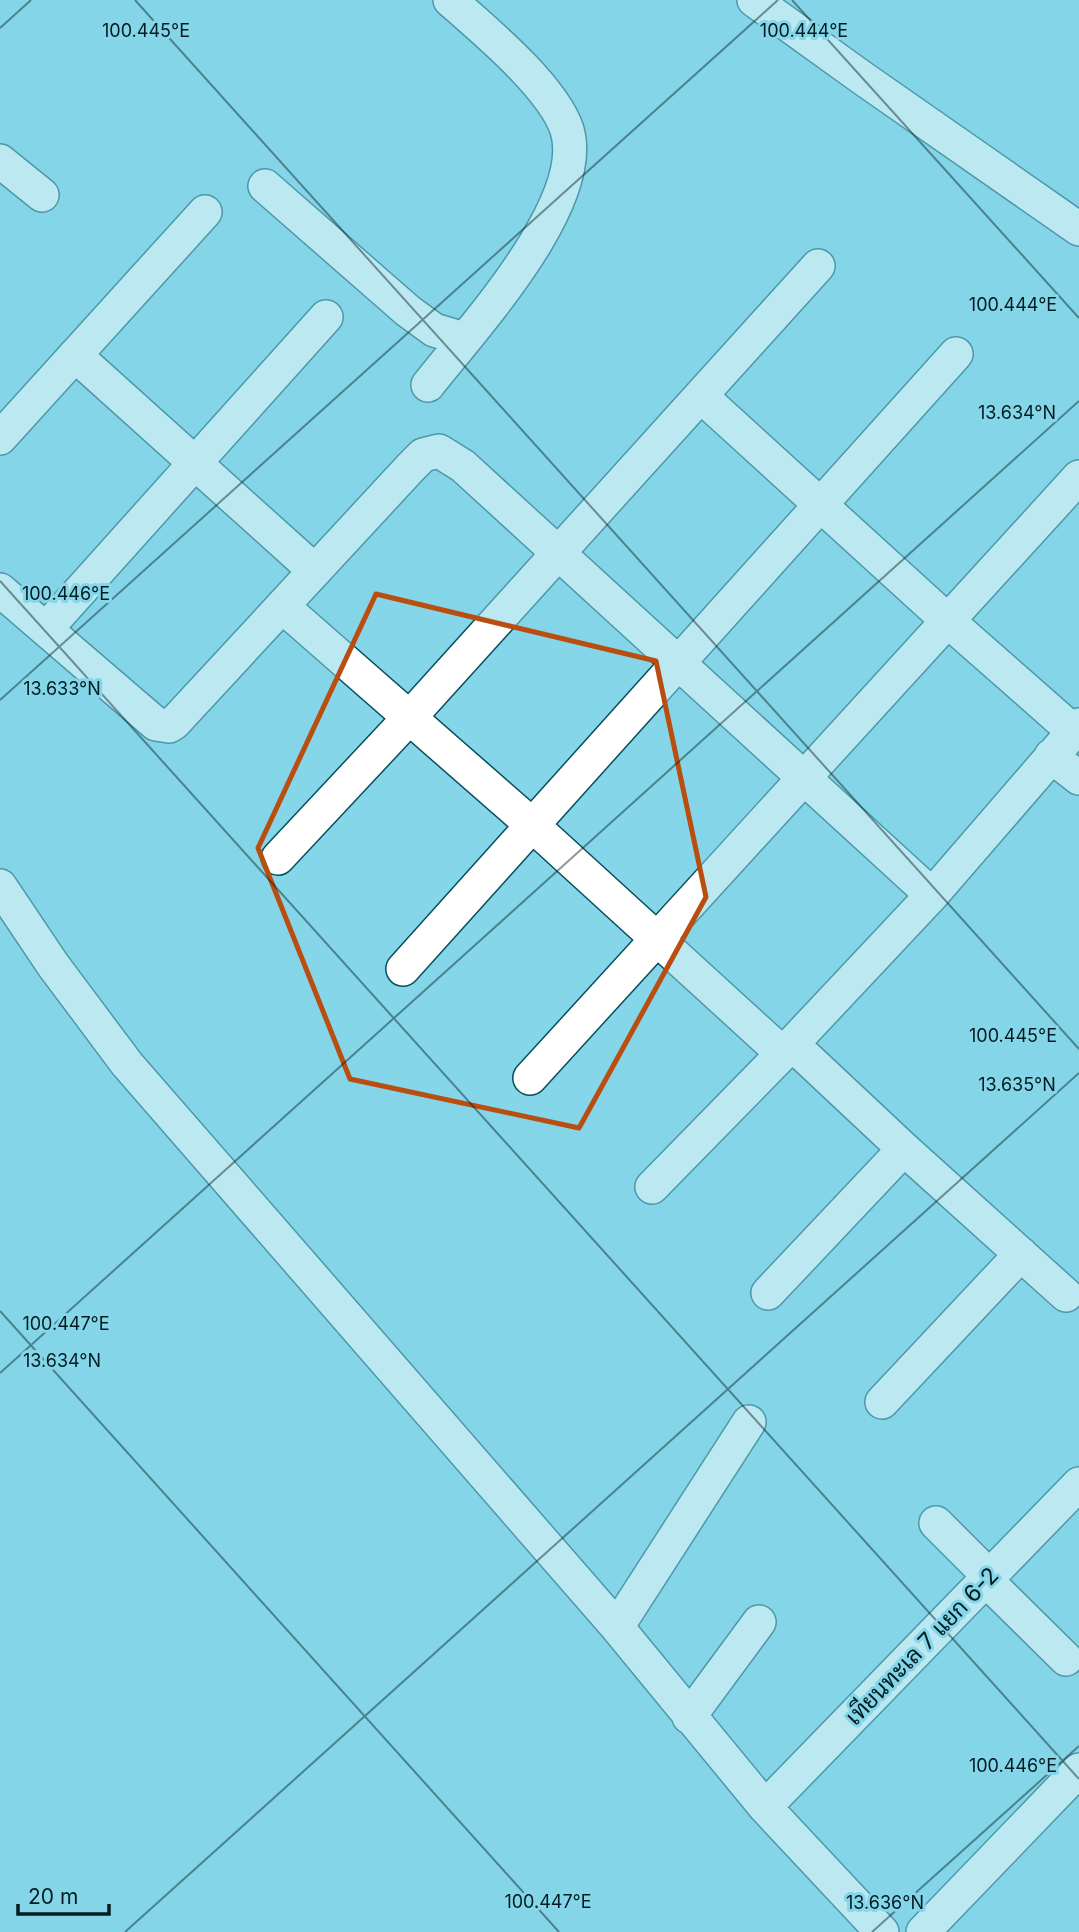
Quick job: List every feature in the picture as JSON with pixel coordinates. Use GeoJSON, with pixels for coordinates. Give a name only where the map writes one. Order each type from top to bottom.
{"type":"FeatureCollection","features":[{"type":"Feature","properties":{"kind":"street"},"geometry":{"type":"LineString","coordinates":[[428,385],[528,257],[563,188],[569,169],[570,147],[566,129],[539,83],[450,0]]}},
{"type":"Feature","properties":{"kind":"street"},"geometry":{"type":"LineString","coordinates":[[754,0],[1079,229]]}},
{"type":"Feature","properties":{"kind":"street"},"geometry":{"type":"LineString","coordinates":[[0,161],[42,195]]}},
{"type":"Feature","properties":{"kind":"street"},"geometry":{"type":"LineString","coordinates":[[265,186],[408,311],[434,330],[464,339]]}},
{"type":"Feature","properties":{"kind":"street"},"geometry":{"type":"LineString","coordinates":[[0,438],[205,212]]}},
{"type":"Feature","properties":{"kind":"street"},"geometry":{"type":"LineString","coordinates":[[278,858],[409,718],[818,266]]}},
{"type":"Feature","properties":{"kind":"street"},"geometry":{"type":"LineString","coordinates":[[46,629],[326,317]]}},
{"type":"Feature","properties":{"kind":"street"},"geometry":{"type":"LineString","coordinates":[[403,969],[956,354]]}},
{"type":"Feature","properties":{"kind":"street"},"geometry":{"type":"LineString","coordinates":[[75,355],[315,571]]}},
{"type":"Feature","properties":{"kind":"street"},"geometry":{"type":"LineString","coordinates":[[652,1187],[932,895],[1076,728],[948,621],[701,396]]}},
{"type":"Feature","properties":{"kind":"street"},"geometry":{"type":"LineString","coordinates":[[0,590],[156,723],[169,726],[423,455],[439,451],[463,466],[932,895]]}},
{"type":"Feature","properties":{"kind":"street"},"geometry":{"type":"LineString","coordinates":[[530,1078],[1079,477]]}},
{"type":"Feature","properties":{"kind":"street"},"geometry":{"type":"LineString","coordinates":[[282,606],[531,824],[657,940],[904,1149],[1066,1295]]}},
{"type":"Feature","properties":{"kind":"street"},"geometry":{"type":"LineString","coordinates":[[1051,756],[1079,778]]}},
{"type":"Feature","properties":{"kind":"street"},"geometry":{"type":"LineString","coordinates":[[0,886],[53,965],[127,1064],[617,1627],[765,1807],[882,1932]]}},
{"type":"Feature","properties":{"kind":"street"},"geometry":{"type":"LineString","coordinates":[[768,1293],[904,1149]]}},
{"type":"Feature","properties":{"kind":"street"},"geometry":{"type":"LineString","coordinates":[[883,1402],[1021,1254]]}},
{"type":"Feature","properties":{"kind":"street"},"geometry":{"type":"LineString","coordinates":[[617,1627],[749,1422]]}},
{"type":"Feature","properties":{"kind":"street","name":"เทียนทะเล 7 แยก 6-2"},"geometry":{"type":"LineString","coordinates":[[765,1807],[1079,1484]]}},
{"type":"Feature","properties":{"kind":"street"},"geometry":{"type":"LineString","coordinates":[[936,1523],[1066,1659]]}},
{"type":"Feature","properties":{"kind":"street"},"geometry":{"type":"LineString","coordinates":[[689,1717],[759,1622]]}},
{"type":"Feature","properties":{"kind":"street"},"geometry":{"type":"LineString","coordinates":[[923,1932],[1079,1770]]}},
{"type":"Feature","properties":{"kind":"highlighted area"},"geometry":{"type":"Polygon","coordinates":[[[376,594],[656,661],[706,897],[579,1128],[350,1079],[258,848],[376,594]]]}}]}
